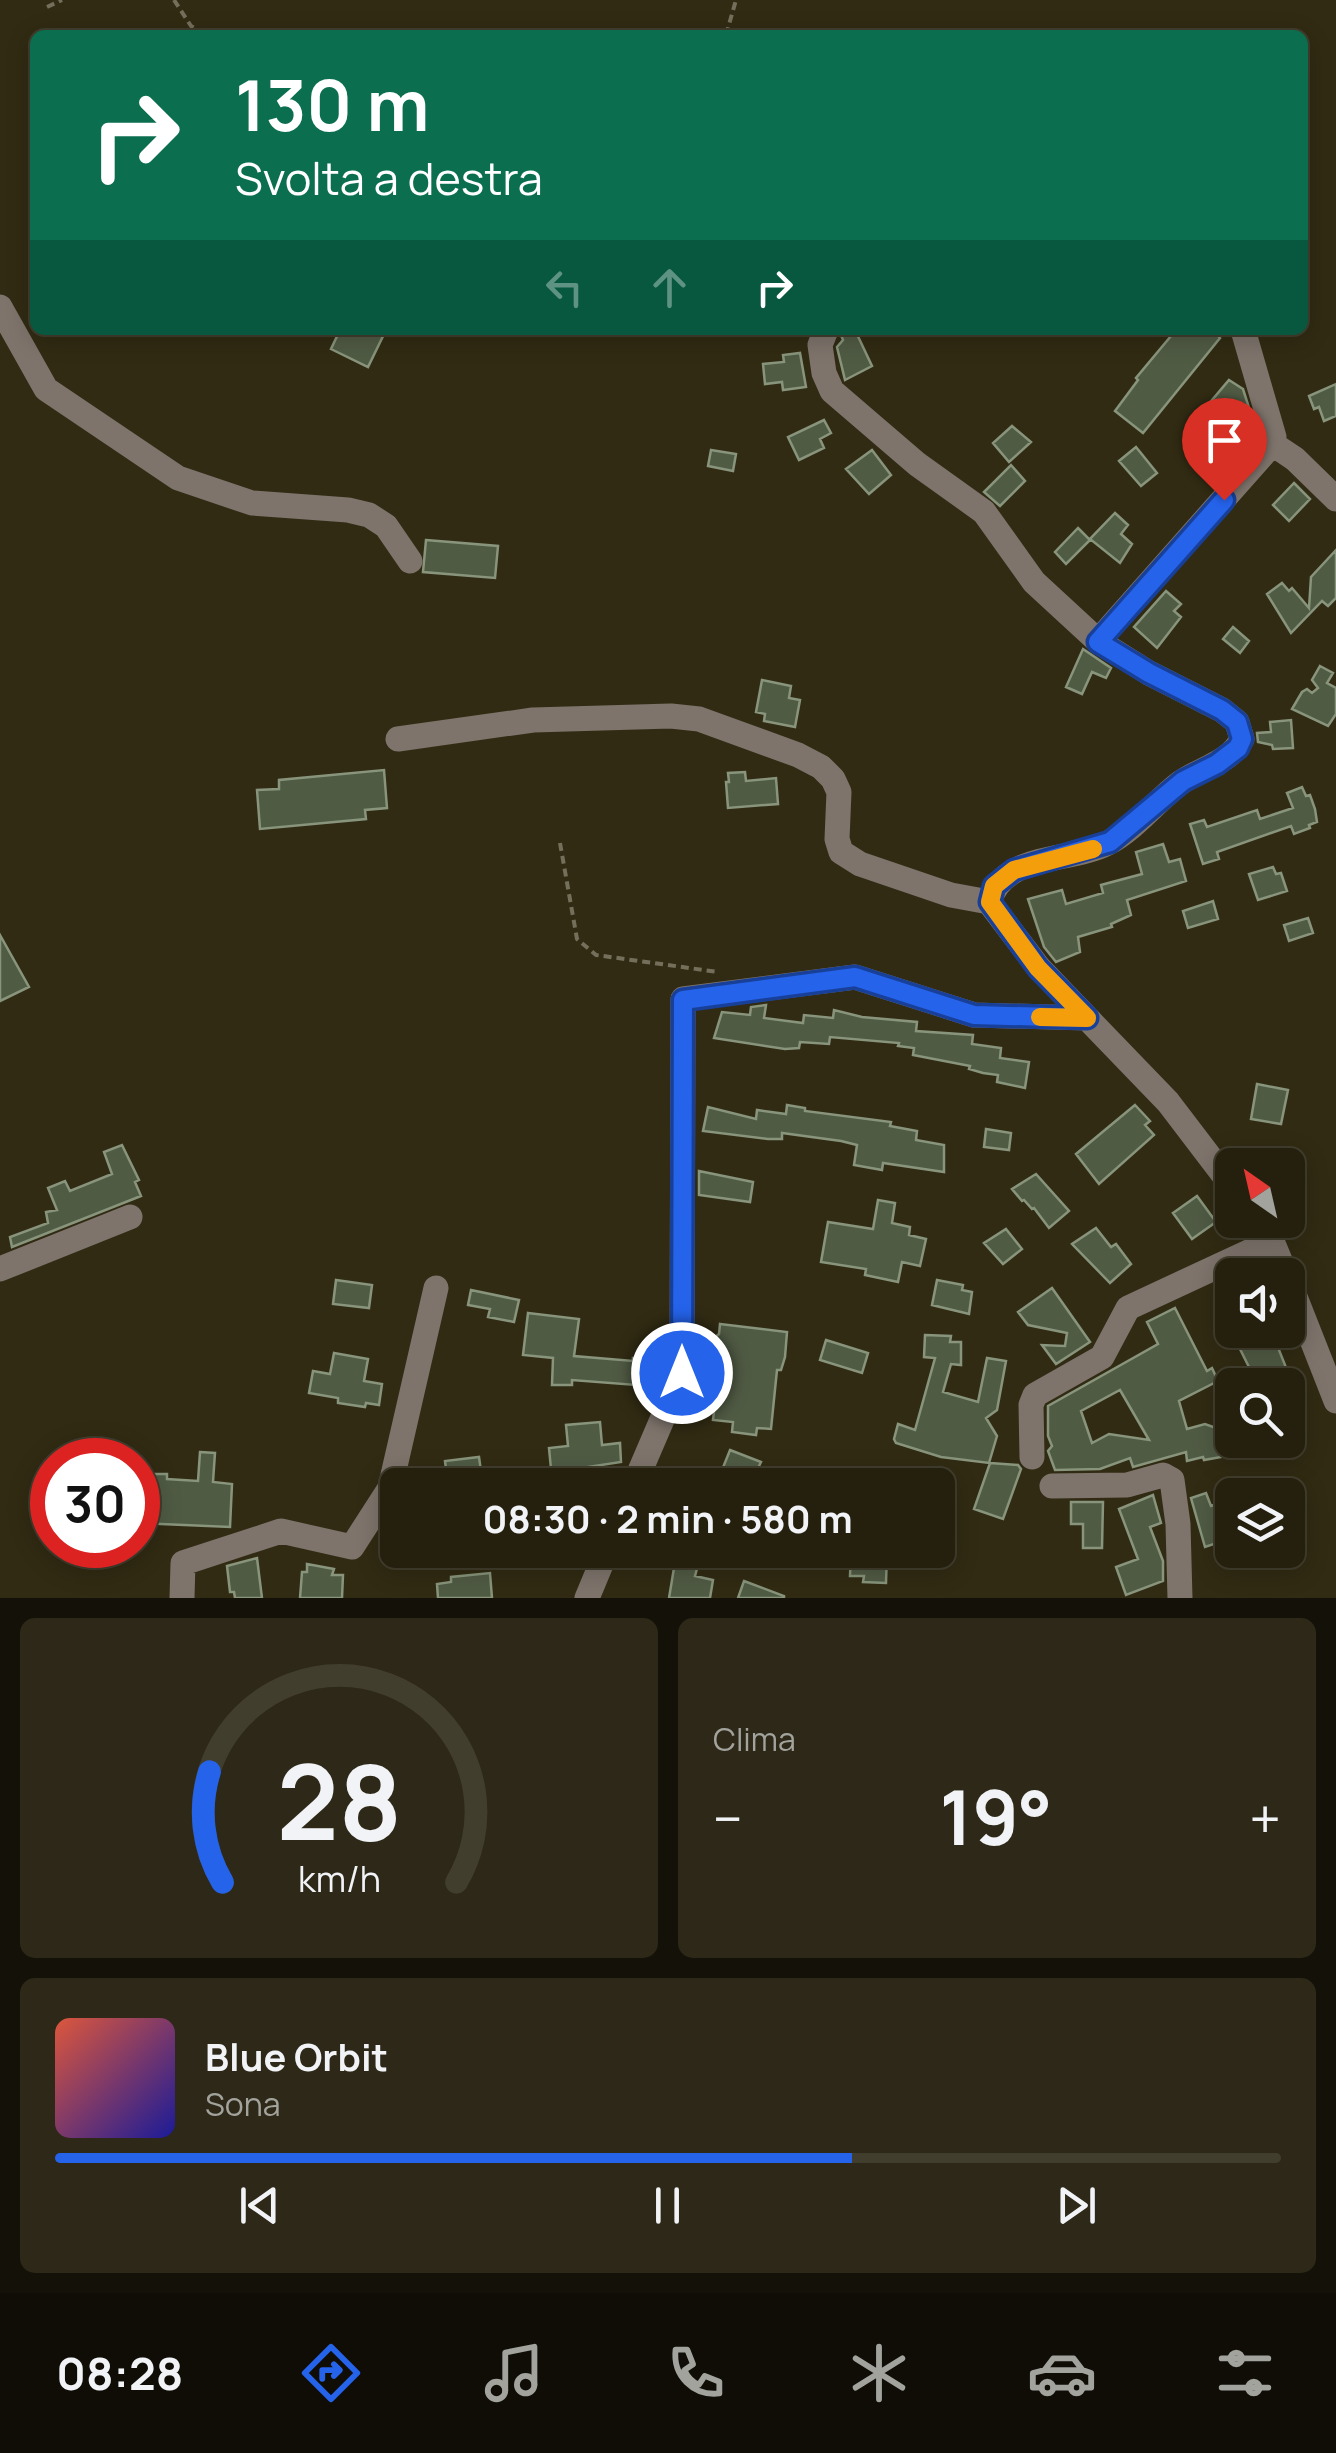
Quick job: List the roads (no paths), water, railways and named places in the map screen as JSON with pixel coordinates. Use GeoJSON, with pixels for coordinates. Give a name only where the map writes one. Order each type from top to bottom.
{"type":"FeatureCollection","features":[{"type":"Feature","properties":{"kind":"street"},"geometry":{"type":"LineString","coordinates":[[0,308],[46,389],[178,478],[252,503],[369,515],[386,526],[410,561]]}},
{"type":"Feature","properties":{"kind":"street"},"geometry":{"type":"LineString","coordinates":[[824,335],[820,345],[824,373],[832,392],[917,464],[984,512],[1034,582],[1098,642],[1222,710],[1237,722],[1242,739],[1238,748],[1183,781],[1110,842],[1014,870],[994,886],[990,902]]}},
{"type":"Feature","properties":{"kind":"street"},"geometry":{"type":"LineString","coordinates":[[1098,642],[1271,443],[1274,429],[1245,335]]}},
{"type":"Feature","properties":{"kind":"street"},"geometry":{"type":"LineString","coordinates":[[1271,443],[1295,459],[1336,499]]}},
{"type":"Feature","properties":{"kind":"street"},"geometry":{"type":"LineString","coordinates":[[398,739],[533,720],[671,716],[699,720],[798,755],[821,767],[839,792],[837,839],[841,852],[860,864],[951,895],[990,902],[1038,968],[1168,1102],[1215,1164]]}},
{"type":"Feature","properties":{"kind":"street"},"geometry":{"type":"LineString","coordinates":[[641,1468],[682,1373],[683,1000],[855,977],[974,1015],[1087,1018]]}},
{"type":"Feature","properties":{"kind":"street"},"geometry":{"type":"LineString","coordinates":[[0,1269],[130,1218]]}},
{"type":"Feature","properties":{"kind":"street"},"geometry":{"type":"LineString","coordinates":[[1032,1457],[1030,1405],[1035,1395],[1102,1357],[1128,1308],[1251,1238]]}},
{"type":"Feature","properties":{"kind":"street"},"geometry":{"type":"LineString","coordinates":[[182,1598],[183,1564],[281,1531],[352,1547],[390,1488],[436,1288]]}},
{"type":"Feature","properties":{"kind":"street"},"geometry":{"type":"LineString","coordinates":[[1305,1323],[1336,1401]]}},
{"type":"Feature","properties":{"kind":"street"},"geometry":{"type":"LineString","coordinates":[[1052,1486],[1127,1485],[1168,1476],[1175,1487],[1180,1598]]}},
{"type":"Feature","properties":{"kind":"street"},"geometry":{"type":"LineString","coordinates":[[587,1598],[600,1568]]}}]}
